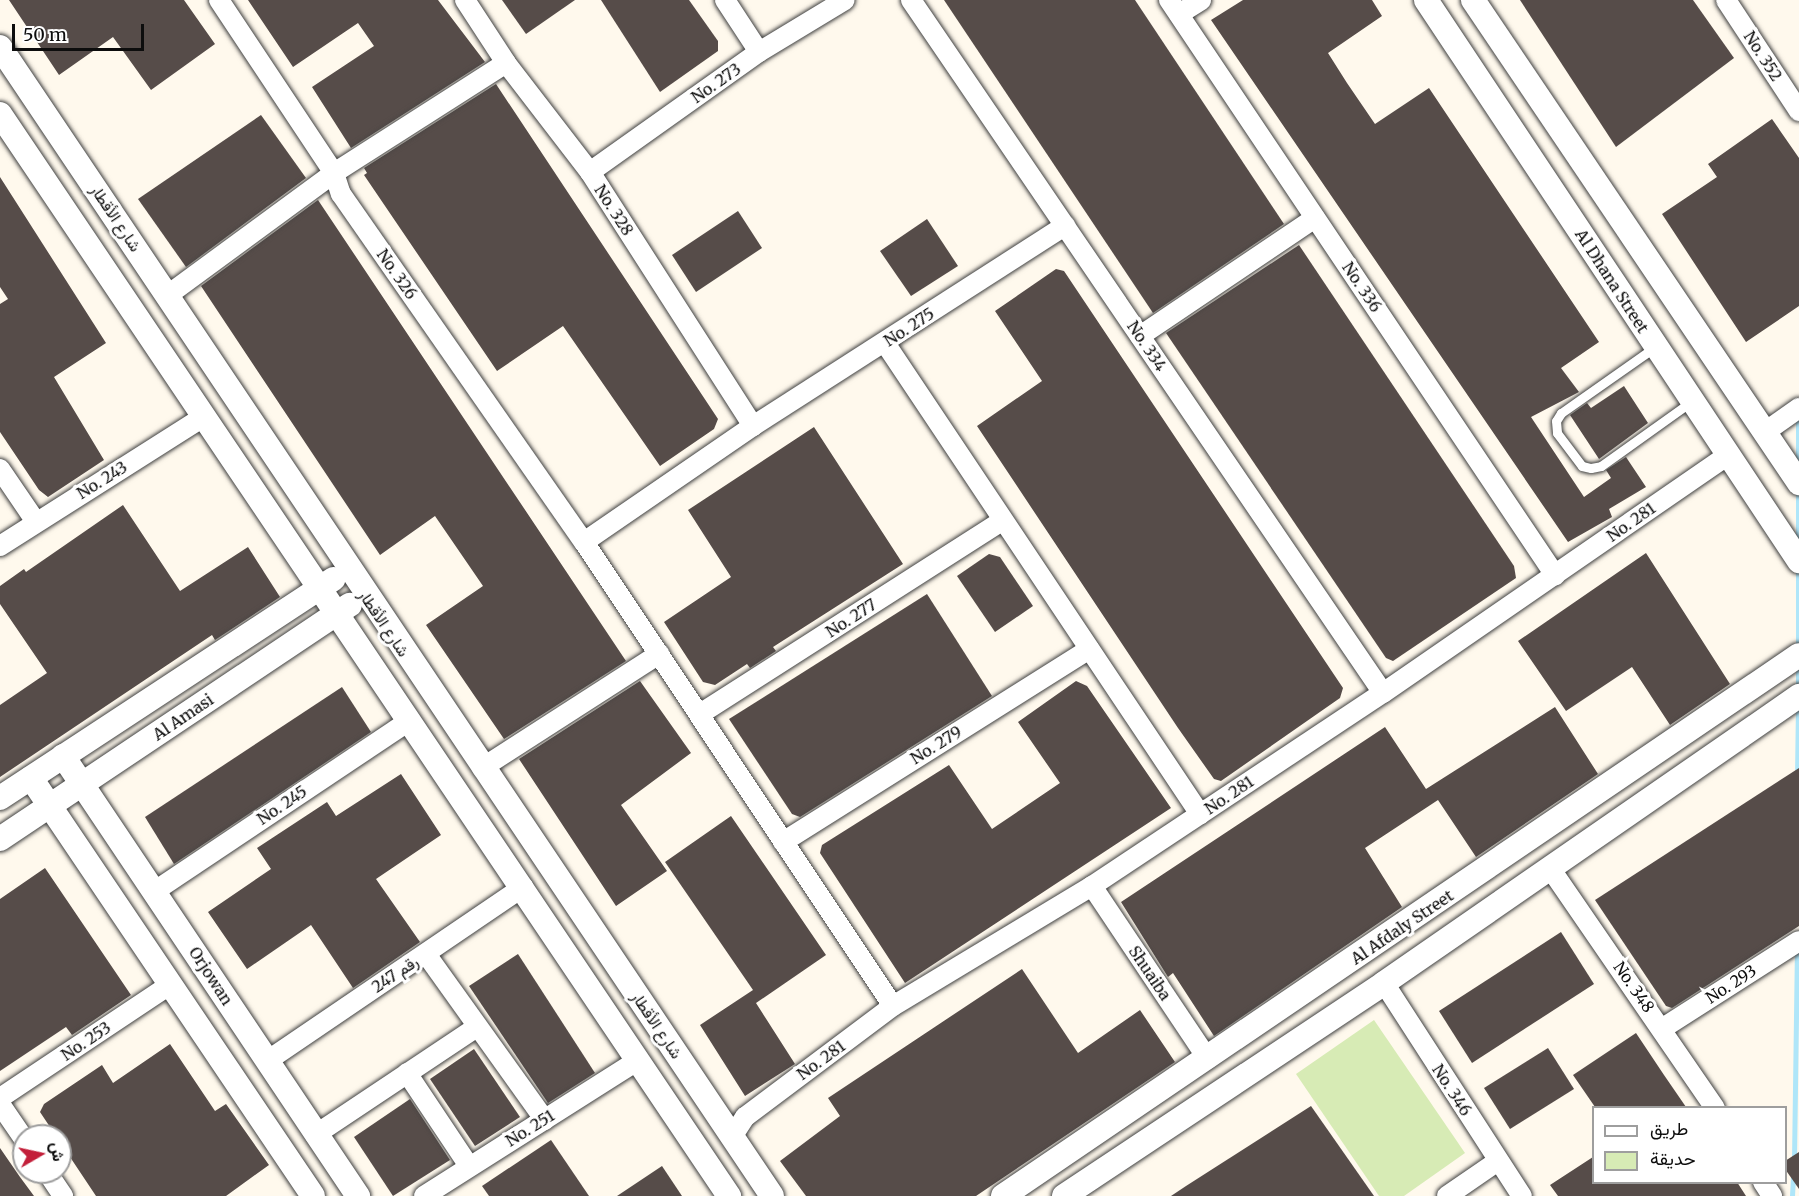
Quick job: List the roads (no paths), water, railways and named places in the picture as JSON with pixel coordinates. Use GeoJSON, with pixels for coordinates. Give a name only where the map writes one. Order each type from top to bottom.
{"type":"FeatureCollection","features":[{"type":"Feature","properties":{"kind":"street","name":"No. 326"},"geometry":{"type":"LineString","coordinates":[[219,0],[334,173],[341,194],[584,542],[894,1006]]}},
{"type":"Feature","properties":{"kind":"street","name":"No. 328"},"geometry":{"type":"LineString","coordinates":[[465,0],[506,63],[590,172],[753,426]]}},
{"type":"Feature","properties":{"kind":"street"},"geometry":{"type":"LineString","coordinates":[[725,0],[759,52]]}},
{"type":"Feature","properties":{"kind":"street","name":"No. 273"},"geometry":{"type":"LineString","coordinates":[[590,172],[759,52],[845,0]]}},
{"type":"Feature","properties":{"kind":"street","name":"No. 334"},"geometry":{"type":"LineString","coordinates":[[911,0],[1383,693]]}},
{"type":"Feature","properties":{"kind":"street"},"geometry":{"type":"LineString","coordinates":[[1174,7],[1201,0]]}},
{"type":"Feature","properties":{"kind":"street","name":"Al Dhana Street"},"geometry":{"type":"LineString","coordinates":[[1426,0],[1799,561]]}},
{"type":"Feature","properties":{"kind":"street"},"geometry":{"type":"LineString","coordinates":[[1473,0],[1799,483]]}},
{"type":"Feature","properties":{"kind":"street","name":"No. 352"},"geometry":{"type":"LineString","coordinates":[[1726,0],[1799,111]]}},
{"type":"Feature","properties":{"kind":"street","name":"No. 336"},"geometry":{"type":"LineString","coordinates":[[1174,7],[1555,575]]}},
{"type":"Feature","properties":{"kind":"street","name":"شارع الأقطار"},"geometry":{"type":"LineString","coordinates":[[0,47],[168,295],[365,595],[772,1196]]}},
{"type":"Feature","properties":{"kind":"street"},"geometry":{"type":"LineString","coordinates":[[168,295],[334,173],[506,63]]}},
{"type":"Feature","properties":{"kind":"street","name":"شارع الأقطار"},"geometry":{"type":"LineString","coordinates":[[0,114],[336,614],[523,887],[729,1196]]}},
{"type":"Feature","properties":{"kind":"street"},"geometry":{"type":"LineString","coordinates":[[1140,336],[1315,218]]}},
{"type":"Feature","properties":{"kind":"street","name":"No. 275"},"geometry":{"type":"LineString","coordinates":[[584,542],[753,426],[1065,226]]}},
{"type":"Feature","properties":{"kind":"street"},"geometry":{"type":"LineString","coordinates":[[885,343],[1200,814]]}},
{"type":"Feature","properties":{"kind":"street"},"geometry":{"type":"LineString","coordinates":[[1765,432],[1799,408]]}},
{"type":"Feature","properties":{"kind":"street","name":"No. 243"},"geometry":{"type":"LineString","coordinates":[[0,546],[205,416]]}},
{"type":"Feature","properties":{"kind":"street","name":"No. 281"},"geometry":{"type":"LineString","coordinates":[[732,1137],[744,1116],[894,1006],[1092,886],[1383,693],[1729,454]]}},
{"type":"Feature","properties":{"kind":"street"},"geometry":{"type":"LineString","coordinates":[[0,470],[36,522]]}},
{"type":"Feature","properties":{"kind":"street","name":"No. 277"},"geometry":{"type":"LineString","coordinates":[[700,714],[1002,521]]}},
{"type":"Feature","properties":{"kind":"street","name":"Al Amasi"},"geometry":{"type":"LineString","coordinates":[[0,798],[348,569]]}},
{"type":"Feature","properties":{"kind":"street","name":"Al Amasi"},"geometry":{"type":"LineString","coordinates":[[0,839],[56,813],[88,792],[365,595]]}},
{"type":"Feature","properties":{"kind":"street","name":"No. 279"},"geometry":{"type":"LineString","coordinates":[[783,842],[1089,649]]}},
{"type":"Feature","properties":{"kind":"street"},"geometry":{"type":"LineString","coordinates":[[482,768],[659,654]]}},
{"type":"Feature","properties":{"kind":"street","name":"Al Afdaly Street"},"geometry":{"type":"LineString","coordinates":[[1003,1196],[1208,1059],[1799,655]]}},
{"type":"Feature","properties":{"kind":"street"},"geometry":{"type":"LineString","coordinates":[[1064,1196],[1384,983],[1799,696]]}},
{"type":"Feature","properties":{"kind":"street","name":"No. 245"},"geometry":{"type":"LineString","coordinates":[[155,891],[410,720]]}},
{"type":"Feature","properties":{"kind":"street","name":"Orjowan"},"geometry":{"type":"LineString","coordinates":[[63,756],[358,1196]]}},
{"type":"Feature","properties":{"kind":"street"},"geometry":{"type":"LineString","coordinates":[[31,778],[314,1196]]}},
{"type":"Feature","properties":{"kind":"street","name":"No. 348"},"geometry":{"type":"LineString","coordinates":[[1550,868],[1663,1028],[1713,1106]]}},
{"type":"Feature","properties":{"kind":"street","name":"Shuaiba"},"geometry":{"type":"LineString","coordinates":[[1092,886],[1208,1059]]}},
{"type":"Feature","properties":{"kind":"street","name":"رقم 247"},"geometry":{"type":"LineString","coordinates":[[267,1061],[523,887]]}},
{"type":"Feature","properties":{"kind":"street","name":"No. 293"},"geometry":{"type":"LineString","coordinates":[[1663,1028],[1799,941]]}},
{"type":"Feature","properties":{"kind":"street"},"geometry":{"type":"LineString","coordinates":[[426,954],[545,1120]]}},
{"type":"Feature","properties":{"kind":"street","name":"No. 346"},"geometry":{"type":"LineString","coordinates":[[1384,983],[1522,1196]]}},
{"type":"Feature","properties":{"kind":"street","name":"No. 253"},"geometry":{"type":"LineString","coordinates":[[0,1098],[171,984]]}},
{"type":"Feature","properties":{"kind":"street"},"geometry":{"type":"LineString","coordinates":[[315,1135],[477,1027]]}},
{"type":"Feature","properties":{"kind":"street","name":"No. 251"},"geometry":{"type":"LineString","coordinates":[[424,1196],[637,1061]]}},
{"type":"Feature","properties":{"kind":"street"},"geometry":{"type":"LineString","coordinates":[[407,1073],[469,1166]]}},
{"type":"Feature","properties":{"kind":"street"},"geometry":{"type":"LineString","coordinates":[[0,1104],[14,1124]]}},
{"type":"Feature","properties":{"kind":"street"},"geometry":{"type":"LineString","coordinates":[[1447,1196],[1498,1161]]}},
{"type":"Feature","properties":{"kind":"lane"},"geometry":{"type":"LineString","coordinates":[[1655,347],[1561,413],[1556,421],[1557,433],[1582,466],[1591,468],[1601,466],[1693,401]]}},
{"type":"Feature","properties":{"kind":"waterway"},"geometry":{"type":"LineString","coordinates":[[1798,416],[1798,467]]}},
{"type":"Feature","properties":{"kind":"waterway"},"geometry":{"type":"LineString","coordinates":[[1798,488],[1798,545]]}},
{"type":"Feature","properties":{"kind":"waterway"},"geometry":{"type":"LineString","coordinates":[[1798,566],[1798,650]]}},
{"type":"Feature","properties":{"kind":"waterway"},"geometry":{"type":"LineString","coordinates":[[1798,665],[1798,689]]}},
{"type":"Feature","properties":{"kind":"waterway"},"geometry":{"type":"LineString","coordinates":[[1797,776],[1798,707]]}},
{"type":"Feature","properties":{"kind":"waterway"},"geometry":{"type":"LineString","coordinates":[[1794,1160],[1797,947]]}},
{"type":"Feature","properties":{"kind":"waterway"},"geometry":{"type":"LineString","coordinates":[[1792,1196],[1793,1175]]}}]}
